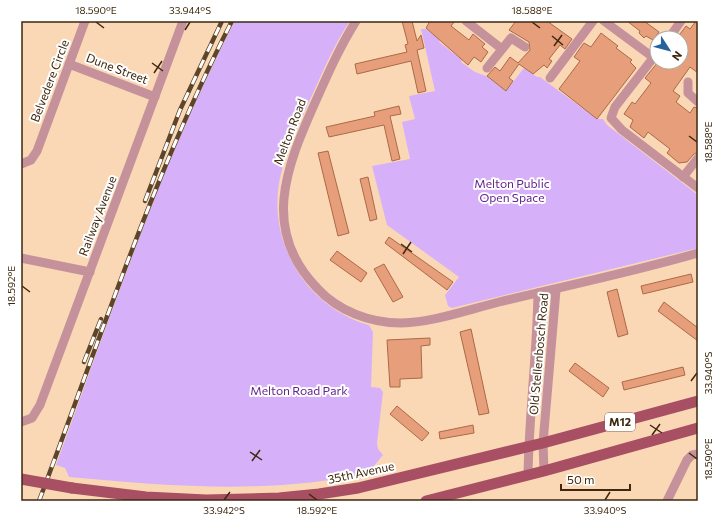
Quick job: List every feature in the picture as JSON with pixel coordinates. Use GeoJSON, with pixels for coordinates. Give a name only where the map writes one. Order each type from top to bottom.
{"type":"FeatureCollection","features":[{"type":"Feature","properties":{"kind":"main road","name":"35th Avenue"},"geometry":{"type":"LineString","coordinates":[[21,479],[72,488],[160,498],[206,500],[279,498],[358,488],[543,443],[698,401]]}},
{"type":"Feature","properties":{"kind":"main road","name":"M12"},"geometry":{"type":"LineString","coordinates":[[426,501],[544,471],[698,428]]}},
{"type":"Feature","properties":{"kind":"street","name":"Belvedere Circle"},"geometry":{"type":"LineString","coordinates":[[21,164],[31,160],[37,150],[86,21]]}},
{"type":"Feature","properties":{"kind":"street","name":"Railway Avenue"},"geometry":{"type":"LineString","coordinates":[[21,422],[32,418],[42,400],[183,21]]}},
{"type":"Feature","properties":{"kind":"street","name":"Melton Road"},"geometry":{"type":"LineString","coordinates":[[356,21],[339,49],[328,73],[299,139],[287,175],[283,194],[284,223],[288,242],[300,267],[320,292],[338,306],[359,316],[389,322],[412,322],[435,318],[556,290]]}},
{"type":"Feature","properties":{"kind":"street"},"geometry":{"type":"LineString","coordinates":[[466,21],[502,49]]}},
{"type":"Feature","properties":{"kind":"street"},"geometry":{"type":"LineString","coordinates":[[550,78],[593,21]]}},
{"type":"Feature","properties":{"kind":"street"},"geometry":{"type":"LineString","coordinates":[[604,21],[649,52]]}},
{"type":"Feature","properties":{"kind":"street"},"geometry":{"type":"LineString","coordinates":[[675,30],[681,21]]}},
{"type":"Feature","properties":{"kind":"street"},"geometry":{"type":"LineString","coordinates":[[487,68],[511,38],[525,47]]}},
{"type":"Feature","properties":{"kind":"street","name":"Dune Street"},"geometry":{"type":"LineString","coordinates":[[70,64],[155,96]]}},
{"type":"Feature","properties":{"kind":"street"},"geometry":{"type":"LineString","coordinates":[[649,64],[615,107],[611,118],[622,130],[698,188]]}},
{"type":"Feature","properties":{"kind":"street"},"geometry":{"type":"LineString","coordinates":[[688,82],[688,93],[698,102]]}},
{"type":"Feature","properties":{"kind":"street"},"geometry":{"type":"LineString","coordinates":[[683,177],[698,158]]}},
{"type":"Feature","properties":{"kind":"street","name":"Old Stellenbosch Road"},"geometry":{"type":"LineString","coordinates":[[544,471],[543,443],[556,290],[698,253]]}},
{"type":"Feature","properties":{"kind":"street"},"geometry":{"type":"LineString","coordinates":[[21,258],[90,272]]}},
{"type":"Feature","properties":{"kind":"street","name":"Old Stellenbosch Road"},"geometry":{"type":"LineString","coordinates":[[528,475],[528,446],[537,335],[538,293]]}},
{"type":"Feature","properties":{"kind":"street"},"geometry":{"type":"LineString","coordinates":[[666,501],[687,460],[692,455],[698,454]]}},
{"type":"Feature","properties":{"kind":"green space","name":"Melton Road Park"},"geometry":{"type":"Polygon","coordinates":[[[235,21],[350,21],[326,64],[287,153],[278,191],[278,213],[282,235],[289,256],[313,291],[329,306],[348,317],[369,325],[373,332],[371,387],[380,388],[383,392],[377,443],[378,449],[383,455],[368,473],[331,480],[293,484],[218,487],[69,477],[65,468],[56,465],[97,352],[160,184],[208,75],[235,21]]]}},
{"type":"Feature","properties":{"kind":"green space","name":"Melton Public Open Space"},"geometry":{"type":"Polygon","coordinates":[[[421,29],[426,29],[440,40],[439,42],[462,60],[461,62],[475,72],[486,76],[506,91],[524,68],[537,77],[540,77],[597,119],[603,119],[607,125],[698,195],[698,248],[452,308],[448,306],[445,295],[459,277],[387,225],[372,166],[410,159],[402,122],[415,119],[409,96],[435,91],[421,29]]]}},
{"type":"Feature","properties":{"kind":"building"},"geometry":{"type":"Polygon","coordinates":[[[402,21],[412,21],[417,41],[421,35],[424,48],[417,50],[426,91],[418,93],[411,61],[357,74],[355,64],[407,52],[405,45],[408,44],[402,21]]]}},
{"type":"Feature","properties":{"kind":"building"},"geometry":{"type":"Polygon","coordinates":[[[430,21],[455,21],[451,26],[469,40],[473,34],[485,44],[482,47],[488,52],[481,62],[474,57],[468,65],[426,28],[430,21]]]}},
{"type":"Feature","properties":{"kind":"building"},"geometry":{"type":"Polygon","coordinates":[[[516,21],[547,21],[572,39],[565,49],[560,45],[549,59],[552,61],[547,68],[544,65],[533,74],[519,64],[509,78],[513,81],[506,91],[487,76],[495,67],[500,71],[510,57],[518,63],[530,50],[529,42],[509,30],[516,21]]]}},
{"type":"Feature","properties":{"kind":"building"},"geometry":{"type":"Polygon","coordinates":[[[627,21],[644,21],[656,30],[649,30],[649,38],[646,36],[644,38],[639,33],[640,31],[627,21]]]}},
{"type":"Feature","properties":{"kind":"building"},"geometry":{"type":"Polygon","coordinates":[[[696,21],[698,21],[698,73],[690,67],[689,68],[689,30],[683,30],[686,26],[690,29],[696,21]]]}},
{"type":"Feature","properties":{"kind":"building"},"geometry":{"type":"Polygon","coordinates":[[[601,33],[618,46],[616,48],[632,60],[630,62],[636,68],[597,119],[559,89],[580,61],[574,57],[584,43],[591,47],[601,33]]]}},
{"type":"Feature","properties":{"kind":"building"},"geometry":{"type":"Polygon","coordinates":[[[652,70],[688,70],[673,91],[680,96],[676,102],[690,113],[694,107],[698,108],[698,152],[694,154],[687,162],[679,163],[667,153],[670,149],[648,132],[644,138],[630,127],[633,120],[624,114],[632,102],[635,104],[651,83],[645,78],[652,70]]]}},
{"type":"Feature","properties":{"kind":"building"},"geometry":{"type":"Polygon","coordinates":[[[399,106],[401,114],[390,116],[400,159],[392,161],[384,125],[329,137],[326,127],[375,116],[374,112],[399,106]]]}},
{"type":"Feature","properties":{"kind":"building"},"geometry":{"type":"Polygon","coordinates":[[[328,151],[349,233],[338,236],[318,153],[328,151]]]}},
{"type":"Feature","properties":{"kind":"building"},"geometry":{"type":"Polygon","coordinates":[[[368,177],[377,219],[370,221],[360,179],[368,177]]]}},
{"type":"Feature","properties":{"kind":"building"},"geometry":{"type":"Polygon","coordinates":[[[389,237],[453,282],[447,290],[385,243],[389,237]]]}},
{"type":"Feature","properties":{"kind":"building"},"geometry":{"type":"Polygon","coordinates":[[[337,251],[367,273],[361,282],[330,260],[337,251]]]}},
{"type":"Feature","properties":{"kind":"building"},"geometry":{"type":"Polygon","coordinates":[[[384,264],[403,297],[393,302],[374,269],[384,264]]]}},
{"type":"Feature","properties":{"kind":"building"},"geometry":{"type":"Polygon","coordinates":[[[691,274],[693,282],[643,294],[641,286],[691,274]]]}},
{"type":"Feature","properties":{"kind":"building"},"geometry":{"type":"Polygon","coordinates":[[[617,289],[628,334],[618,337],[607,292],[617,289]]]}},
{"type":"Feature","properties":{"kind":"building"},"geometry":{"type":"Polygon","coordinates":[[[664,302],[698,328],[698,341],[658,311],[664,302]]]}},
{"type":"Feature","properties":{"kind":"building"},"geometry":{"type":"Polygon","coordinates":[[[471,329],[489,413],[479,415],[460,332],[471,329]]]}},
{"type":"Feature","properties":{"kind":"building"},"geometry":{"type":"Polygon","coordinates":[[[430,338],[430,345],[421,346],[422,378],[400,379],[400,387],[390,387],[387,340],[430,338]]]}},
{"type":"Feature","properties":{"kind":"building"},"geometry":{"type":"Polygon","coordinates":[[[575,363],[609,388],[603,397],[569,371],[575,363]]]}},
{"type":"Feature","properties":{"kind":"building"},"geometry":{"type":"Polygon","coordinates":[[[683,367],[685,375],[624,390],[622,382],[683,367]]]}},
{"type":"Feature","properties":{"kind":"building"},"geometry":{"type":"Polygon","coordinates":[[[397,406],[429,433],[422,441],[390,414],[397,406]]]}},
{"type":"Feature","properties":{"kind":"building"},"geometry":{"type":"Polygon","coordinates":[[[473,425],[474,433],[440,439],[439,432],[473,425]]]}},
{"type":"Feature","properties":{"kind":"railway"},"geometry":{"type":"LineString","coordinates":[[145,201],[180,110],[222,21]]}},
{"type":"Feature","properties":{"kind":"railway"},"geometry":{"type":"LineString","coordinates":[[39,501],[152,198],[177,138],[232,21]]}},
{"type":"Feature","properties":{"kind":"railway"},"geometry":{"type":"LineString","coordinates":[[84,362],[101,319]]}}]}
